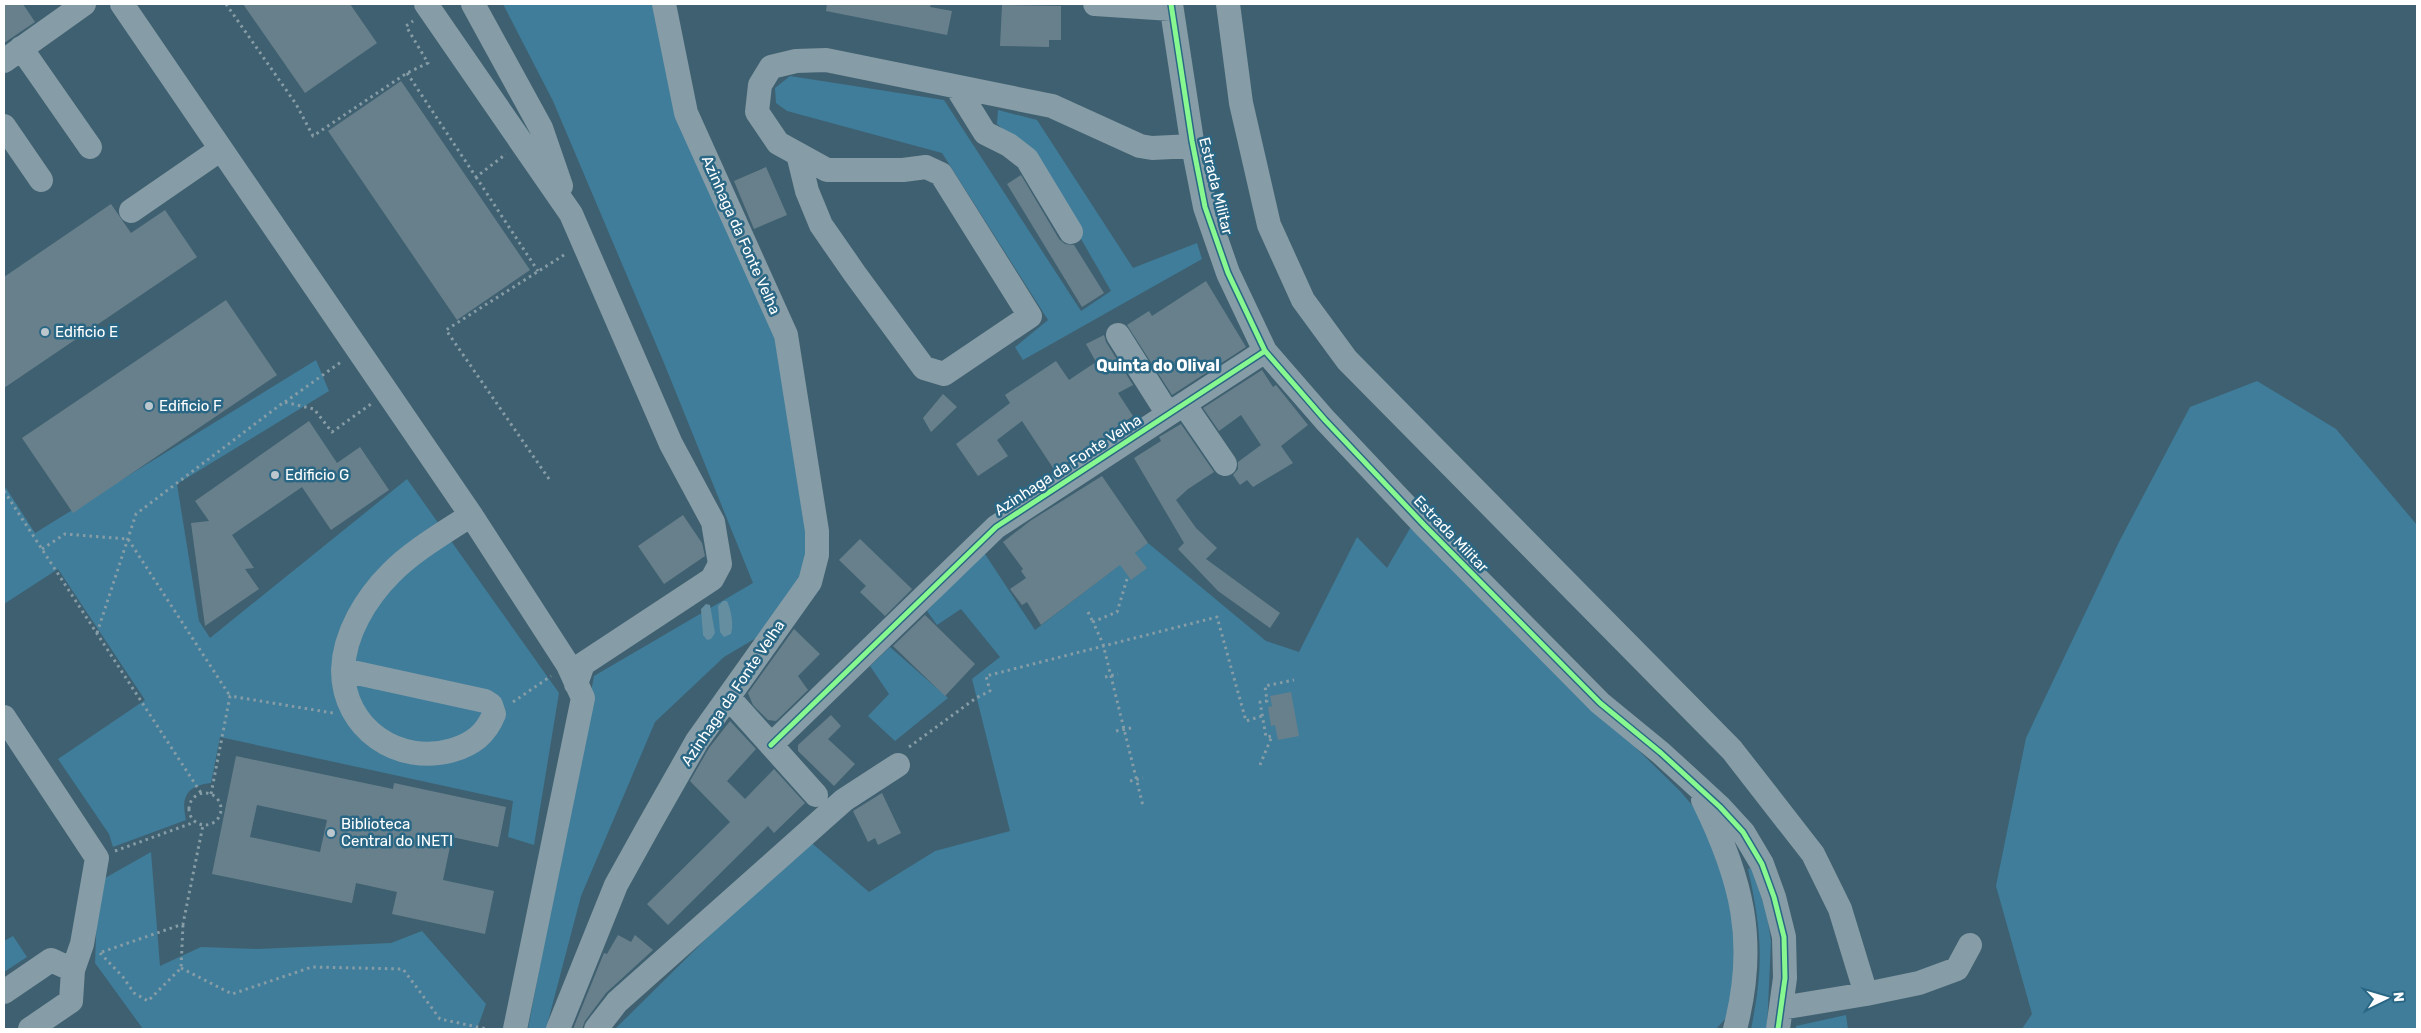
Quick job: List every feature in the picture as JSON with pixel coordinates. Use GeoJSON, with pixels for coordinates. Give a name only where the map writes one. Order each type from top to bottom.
{"type":"FeatureCollection","features":[{"type":"Feature","properties":{"kind":"street"},"geometry":{"type":"LineString","coordinates":[[84,4],[12,55],[90,147]]}},
{"type":"Feature","properties":{"kind":"street"},"geometry":{"type":"LineString","coordinates":[[122,4],[471,515],[572,674],[583,698],[515,1029]]}},
{"type":"Feature","properties":{"kind":"street"},"geometry":{"type":"LineString","coordinates":[[473,4],[541,128],[571,214],[671,444],[712,522],[720,564],[712,579],[583,664],[572,674]]}},
{"type":"Feature","properties":{"kind":"street","name":"Azinhaga da Fonte Velha"},"geometry":{"type":"LineString","coordinates":[[558,1029],[616,885],[698,741],[810,582],[817,555],[817,531],[786,336],[686,113],[664,4]]}},
{"type":"Feature","properties":{"kind":"street"},"geometry":{"type":"LineString","coordinates":[[1095,4],[1171,6]]}},
{"type":"Feature","properties":{"kind":"street"},"geometry":{"type":"LineString","coordinates":[[1228,4],[1241,103],[1269,225],[1303,300],[1347,360],[1732,750],[1814,854],[1840,909],[1866,994]]}},
{"type":"Feature","properties":{"kind":"street","name":"Estrada Militar"},"geometry":{"type":"LineString","coordinates":[[1171,6],[1193,146],[1206,208],[1217,244],[1265,351],[1325,420],[1451,552],[1600,703],[1661,753],[1720,806],[1743,832],[1762,864],[1774,897],[1784,937],[1785,978],[1779,1019]]}},
{"type":"Feature","properties":{"kind":"street"},"geometry":{"type":"LineString","coordinates":[[428,7],[571,214]]}},
{"type":"Feature","properties":{"kind":"street"},"geometry":{"type":"LineString","coordinates":[[798,154],[807,191],[821,225],[924,368],[944,374],[1030,316],[942,174],[926,167],[903,170],[827,170],[798,154],[778,143],[757,112],[760,85],[771,67],[796,61],[826,60],[1052,106],[1140,146],[1152,148],[1193,146]]}},
{"type":"Feature","properties":{"kind":"street"},"geometry":{"type":"LineString","coordinates":[[957,88],[984,133],[1009,145],[1027,159],[1072,232]]}},
{"type":"Feature","properties":{"kind":"street"},"geometry":{"type":"LineString","coordinates":[[4,126],[41,180]]}},
{"type":"Feature","properties":{"kind":"street"},"geometry":{"type":"LineString","coordinates":[[131,211],[221,149]]}},
{"type":"Feature","properties":{"kind":"street"},"geometry":{"type":"LineString","coordinates":[[1118,335],[1176,409],[1225,464]]}},
{"type":"Feature","properties":{"kind":"street","name":"Azinhaga da Fonte Velha"},"geometry":{"type":"LineString","coordinates":[[771,746],[996,527],[1265,351]]}},
{"type":"Feature","properties":{"kind":"street"},"geometry":{"type":"LineString","coordinates":[[343,670],[485,701],[491,705],[494,714],[482,736],[440,754],[420,755],[402,751],[384,743],[365,728],[353,710],[345,690],[343,670],[352,631],[368,601],[390,574],[410,556],[471,515]]}},
{"type":"Feature","properties":{"kind":"street"},"geometry":{"type":"LineString","coordinates":[[728,698],[816,795]]}},
{"type":"Feature","properties":{"kind":"street"},"geometry":{"type":"LineString","coordinates":[[4,717],[97,858],[91,948],[73,970],[71,1001],[30,1029]]}},
{"type":"Feature","properties":{"kind":"street"},"geometry":{"type":"LineString","coordinates":[[596,1029],[617,1002],[844,800],[898,765]]}},
{"type":"Feature","properties":{"kind":"street","name":"Estrada Militar"},"geometry":{"type":"LineString","coordinates":[[1695,785],[1722,839],[1740,891],[1746,948],[1740,1004],[1734,1029]]}},
{"type":"Feature","properties":{"kind":"street"},"geometry":{"type":"LineString","coordinates":[[1779,1019],[1866,994],[1919,983],[1956,969],[1970,945]]}},
{"type":"Feature","properties":{"kind":"street"},"geometry":{"type":"LineString","coordinates":[[4,992],[51,960],[73,970]]}},
{"type":"Feature","properties":{"kind":"path"},"geometry":{"type":"LineString","coordinates":[[226,4],[296,104],[313,136],[407,73],[428,63],[406,26],[428,7]]}},
{"type":"Feature","properties":{"kind":"path"},"geometry":{"type":"LineString","coordinates":[[476,177],[538,271]]}},
{"type":"Feature","properties":{"kind":"path"},"geometry":{"type":"LineString","coordinates":[[549,480],[446,330],[568,252],[572,261]]}},
{"type":"Feature","properties":{"kind":"path"},"geometry":{"type":"LineString","coordinates":[[97,633],[136,514],[284,402],[358,351]]}},
{"type":"Feature","properties":{"kind":"path"},"geometry":{"type":"LineString","coordinates":[[284,402],[314,409],[332,432],[372,403],[380,408],[392,399]]}},
{"type":"Feature","properties":{"kind":"path"},"geometry":{"type":"LineString","coordinates":[[4,490],[201,793]]}},
{"type":"Feature","properties":{"kind":"path"},"geometry":{"type":"LineString","coordinates":[[42,549],[64,534],[128,539]]}},
{"type":"Feature","properties":{"kind":"path"},"geometry":{"type":"LineString","coordinates":[[128,539],[230,696],[211,794]]}},
{"type":"Feature","properties":{"kind":"path"},"geometry":{"type":"LineString","coordinates":[[1093,622],[1117,612],[1127,580]]}},
{"type":"Feature","properties":{"kind":"path"},"geometry":{"type":"LineString","coordinates":[[1088,612],[1103,644],[1143,806]]}},
{"type":"Feature","properties":{"kind":"path"},"geometry":{"type":"LineString","coordinates":[[898,765],[894,757],[976,698],[990,691],[986,676],[1103,644],[1217,617],[1246,721],[1262,716]]}},
{"type":"Feature","properties":{"kind":"path"},"geometry":{"type":"LineString","coordinates":[[494,714],[572,674]]}},
{"type":"Feature","properties":{"kind":"path"},"geometry":{"type":"LineString","coordinates":[[1105,677],[1118,674]]}},
{"type":"Feature","properties":{"kind":"path"},"geometry":{"type":"LineString","coordinates":[[1260,766],[1272,736],[1266,737],[1262,716],[1260,702],[1267,700],[1264,686],[1294,680]]}},
{"type":"Feature","properties":{"kind":"path"},"geometry":{"type":"LineString","coordinates":[[230,696],[330,714],[353,710]]}},
{"type":"Feature","properties":{"kind":"path"},"geometry":{"type":"LineString","coordinates":[[1116,731],[1131,728]]}},
{"type":"Feature","properties":{"kind":"path"},"geometry":{"type":"LineString","coordinates":[[1130,781],[1143,778]]}},
{"type":"Feature","properties":{"kind":"path"},"geometry":{"type":"LineString","coordinates":[[97,858],[194,822],[204,825],[214,822],[221,813],[219,802],[211,794],[201,793],[190,802],[190,816],[194,822]]}},
{"type":"Feature","properties":{"kind":"path"},"geometry":{"type":"LineString","coordinates":[[91,948],[124,977],[134,993],[148,1001],[181,968],[183,924],[204,825]]}},
{"type":"Feature","properties":{"kind":"path"},"geometry":{"type":"LineString","coordinates":[[91,948],[183,924]]}},
{"type":"Feature","properties":{"kind":"path"},"geometry":{"type":"LineString","coordinates":[[181,968],[232,994],[312,967],[403,970],[440,1019],[487,1029]]}},
{"type":"Feature","properties":{"kind":"shaded area"},"geometry":{"type":"Polygon","coordinates":[[[503,4],[658,4],[779,345],[808,534],[808,554],[801,580],[771,629],[724,657],[655,722],[581,896],[546,1029],[528,1029],[594,676],[753,583],[664,363],[553,101],[503,4]]]}},
{"type":"Feature","properties":{"kind":"shaded area"},"geometry":{"type":"Polygon","coordinates":[[[790,76],[944,100],[1081,311],[1111,291],[1032,154],[997,124],[998,110],[1037,120],[1133,268],[1197,243],[1202,259],[1023,360],[1015,347],[1048,320],[942,153],[787,111],[776,103],[775,88],[790,76]]]}},
{"type":"Feature","properties":{"kind":"shaded area"},"geometry":{"type":"Polygon","coordinates":[[[316,360],[329,391],[177,484],[199,621],[210,638],[407,479],[559,693],[534,845],[508,837],[513,801],[220,737],[211,783],[196,787],[187,794],[184,805],[186,820],[113,847],[109,834],[58,759],[145,700],[58,569],[4,604],[4,489],[6,488],[35,533],[316,360]]]}},
{"type":"Feature","properties":{"kind":"shaded area"},"geometry":{"type":"Polygon","coordinates":[[[2257,381],[2336,429],[2417,525],[2417,1029],[2022,1029],[2032,1014],[1996,886],[2026,738],[2119,542],[2190,407],[2257,381]]]}},
{"type":"Feature","properties":{"kind":"shaded area"},"geometry":{"type":"Polygon","coordinates":[[[1412,525],[1486,601],[1680,791],[1698,812],[1733,894],[1735,980],[1726,1018],[1716,1029],[615,1029],[807,839],[869,892],[935,851],[1010,831],[972,679],[1000,657],[961,609],[937,625],[927,611],[983,551],[1035,630],[1148,543],[1266,641],[1299,652],[1357,537],[1387,568],[1412,525]]]}},
{"type":"Feature","properties":{"kind":"shaded area"},"geometry":{"type":"Polygon","coordinates":[[[723,601],[727,601],[732,622],[731,634],[724,637],[720,632],[718,606],[723,601]]]}},
{"type":"Feature","properties":{"kind":"shaded area"},"geometry":{"type":"Polygon","coordinates":[[[706,604],[710,605],[715,633],[711,639],[707,640],[703,635],[701,609],[706,604]]]}},
{"type":"Feature","properties":{"kind":"shaded area"},"geometry":{"type":"Polygon","coordinates":[[[890,647],[948,698],[895,741],[868,716],[889,694],[870,666],[890,647]]]}},
{"type":"Feature","properties":{"kind":"shaded area"},"geometry":{"type":"Polygon","coordinates":[[[151,852],[160,966],[201,947],[258,949],[391,943],[422,931],[486,1004],[477,1029],[143,1029],[95,963],[98,882],[151,852]]]}},
{"type":"Feature","properties":{"kind":"shaded area"},"geometry":{"type":"Polygon","coordinates":[[[1751,868],[1766,910],[1771,941],[1767,1029],[1751,1029],[1758,987],[1760,949],[1753,891],[1748,869],[1751,868]]]}},
{"type":"Feature","properties":{"kind":"shaded area"},"geometry":{"type":"Polygon","coordinates":[[[13,936],[27,957],[4,972],[4,941],[13,936]]]}},
{"type":"Feature","properties":{"kind":"shaded area"},"geometry":{"type":"Polygon","coordinates":[[[1846,1015],[1848,1029],[1796,1029],[1796,1026],[1846,1015]]]}},
{"type":"Feature","properties":{"kind":"building"},"geometry":{"type":"Polygon","coordinates":[[[4,4],[23,4],[35,22],[4,43],[4,4]]]}},
{"type":"Feature","properties":{"kind":"building"},"geometry":{"type":"Polygon","coordinates":[[[243,4],[350,4],[377,43],[305,93],[243,4]]]}},
{"type":"Feature","properties":{"kind":"building"},"geometry":{"type":"Polygon","coordinates":[[[827,4],[931,4],[930,7],[952,11],[947,35],[826,11],[827,4]]]}},
{"type":"Feature","properties":{"kind":"building"},"geometry":{"type":"Polygon","coordinates":[[[1002,5],[1061,6],[1061,40],[1049,40],[1049,47],[1000,46],[1002,5]]]}},
{"type":"Feature","properties":{"kind":"building"},"geometry":{"type":"Polygon","coordinates":[[[401,81],[530,270],[457,320],[328,131],[401,81]]]}},
{"type":"Feature","properties":{"kind":"building"},"geometry":{"type":"Polygon","coordinates":[[[766,167],[787,215],[754,229],[734,181],[766,167]]]}},
{"type":"Feature","properties":{"kind":"building"},"geometry":{"type":"Polygon","coordinates":[[[1021,175],[1059,239],[1065,244],[1074,245],[1104,293],[1082,307],[1007,184],[1021,175]]]}},
{"type":"Feature","properties":{"kind":"building","name":"Edificio E"},"geometry":{"type":"Polygon","coordinates":[[[111,204],[131,233],[165,210],[197,257],[4,388],[4,277],[111,204]]]}},
{"type":"Feature","properties":{"kind":"building"},"geometry":{"type":"Polygon","coordinates":[[[1206,281],[1246,347],[1172,395],[1127,325],[1149,311],[1152,316],[1206,281]]]}},
{"type":"Feature","properties":{"kind":"building","name":"Edificio F"},"geometry":{"type":"Polygon","coordinates":[[[226,300],[277,375],[73,513],[22,438],[226,300]]]}},
{"type":"Feature","properties":{"kind":"building"},"geometry":{"type":"Polygon","coordinates":[[[1104,335],[1106,342],[1133,385],[1118,393],[1133,416],[1111,431],[1112,433],[1055,471],[1022,421],[997,440],[1008,456],[978,476],[956,444],[1010,403],[1005,395],[1056,361],[1069,380],[1096,362],[1086,344],[1104,335]]]}},
{"type":"Feature","properties":{"kind":"building"},"geometry":{"type":"Polygon","coordinates":[[[1262,370],[1273,387],[1276,385],[1308,425],[1281,446],[1293,463],[1253,487],[1247,480],[1240,485],[1233,475],[1238,469],[1238,462],[1261,445],[1241,415],[1219,431],[1203,408],[1262,370]]]}},
{"type":"Feature","properties":{"kind":"building"},"geometry":{"type":"Polygon","coordinates":[[[943,394],[957,407],[931,432],[923,418],[943,394]]]}},
{"type":"Feature","properties":{"kind":"building"},"geometry":{"type":"Polygon","coordinates":[[[309,421],[337,463],[360,447],[389,490],[331,530],[302,487],[232,535],[254,568],[245,569],[259,589],[205,626],[191,523],[209,521],[195,501],[309,421]]]}},
{"type":"Feature","properties":{"kind":"building"},"geometry":{"type":"Polygon","coordinates":[[[1181,424],[1214,472],[1188,489],[1176,500],[1196,528],[1217,548],[1206,559],[1280,613],[1270,628],[1218,591],[1178,549],[1184,543],[1134,458],[1161,441],[1159,437],[1181,424]]]}},
{"type":"Feature","properties":{"kind":"building"},"geometry":{"type":"Polygon","coordinates":[[[1102,476],[1148,543],[1135,553],[1147,568],[1131,580],[1120,565],[1041,625],[1027,602],[1022,605],[1010,589],[1026,578],[1021,571],[1023,569],[1003,542],[1030,521],[1102,476]]]}},
{"type":"Feature","properties":{"kind":"building"},"geometry":{"type":"Polygon","coordinates":[[[683,515],[702,543],[705,556],[664,584],[638,546],[683,515]]]}},
{"type":"Feature","properties":{"kind":"building"},"geometry":{"type":"Polygon","coordinates":[[[860,539],[912,589],[885,616],[860,592],[866,586],[839,560],[860,539]]]}},
{"type":"Feature","properties":{"kind":"building"},"geometry":{"type":"Polygon","coordinates":[[[925,615],[975,664],[945,696],[893,646],[925,615]]]}},
{"type":"Feature","properties":{"kind":"building"},"geometry":{"type":"Polygon","coordinates":[[[794,629],[820,654],[798,676],[808,690],[776,721],[768,720],[753,705],[748,693],[794,629]]]}},
{"type":"Feature","properties":{"kind":"building"},"geometry":{"type":"Polygon","coordinates":[[[1291,692],[1299,736],[1278,740],[1275,725],[1271,726],[1268,707],[1272,706],[1270,696],[1291,692]]]}},
{"type":"Feature","properties":{"kind":"building"},"geometry":{"type":"Polygon","coordinates":[[[831,715],[841,726],[828,739],[855,764],[834,786],[798,751],[798,745],[831,715]]]}},
{"type":"Feature","properties":{"kind":"building"},"geometry":{"type":"Polygon","coordinates":[[[730,721],[756,749],[727,781],[745,799],[774,769],[805,803],[774,833],[768,826],[668,925],[647,904],[730,822],[690,781],[709,748],[730,721]]]}},
{"type":"Feature","properties":{"kind":"building"},"geometry":{"type":"Polygon","coordinates":[[[236,756],[393,789],[394,783],[506,807],[498,847],[452,837],[443,880],[494,891],[485,934],[392,914],[397,892],[356,883],[352,903],[212,874],[236,756]],[[257,805],[250,837],[320,852],[327,820],[257,805]]]}},
{"type":"Feature","properties":{"kind":"building"},"geometry":{"type":"Polygon","coordinates":[[[882,793],[901,833],[878,845],[875,838],[868,842],[853,811],[882,793]]]}},
{"type":"Feature","properties":{"kind":"building"},"geometry":{"type":"Polygon","coordinates":[[[618,935],[631,942],[635,935],[653,950],[606,993],[585,1021],[582,1029],[573,1029],[604,953],[607,954],[618,935]]]}},
{"type":"Feature","properties":{"kind":"cycle path"},"geometry":{"type":"LineString","coordinates":[[1171,4],[1192,141],[1205,207],[1228,273],[1265,351],[1325,420],[1424,525],[1600,703],[1661,753],[1720,807],[1743,832],[1762,864],[1774,897],[1784,937],[1785,978],[1778,1029]]}},
{"type":"Feature","properties":{"kind":"cycle path"},"geometry":{"type":"LineString","coordinates":[[771,745],[996,527],[1265,351]]}},
{"type":"Feature","properties":{"kind":"place","name":"Edificio E"},"geometry":{"type":"Point","coordinates":[45,332]}},
{"type":"Feature","properties":{"kind":"place","name":"Edificio F"},"geometry":{"type":"Point","coordinates":[149,406]}},
{"type":"Feature","properties":{"kind":"place","name":"Edificio G"},"geometry":{"type":"Point","coordinates":[275,475]}},
{"type":"Feature","properties":{"kind":"place","name":"Biblioteca Central do INETI"},"geometry":{"type":"Point","coordinates":[331,833]}},
{"type":"Feature","properties":{"kind":"district","name":"Quinta do Olival"},"geometry":{"type":"Point","coordinates":[1158,365]}}]}
